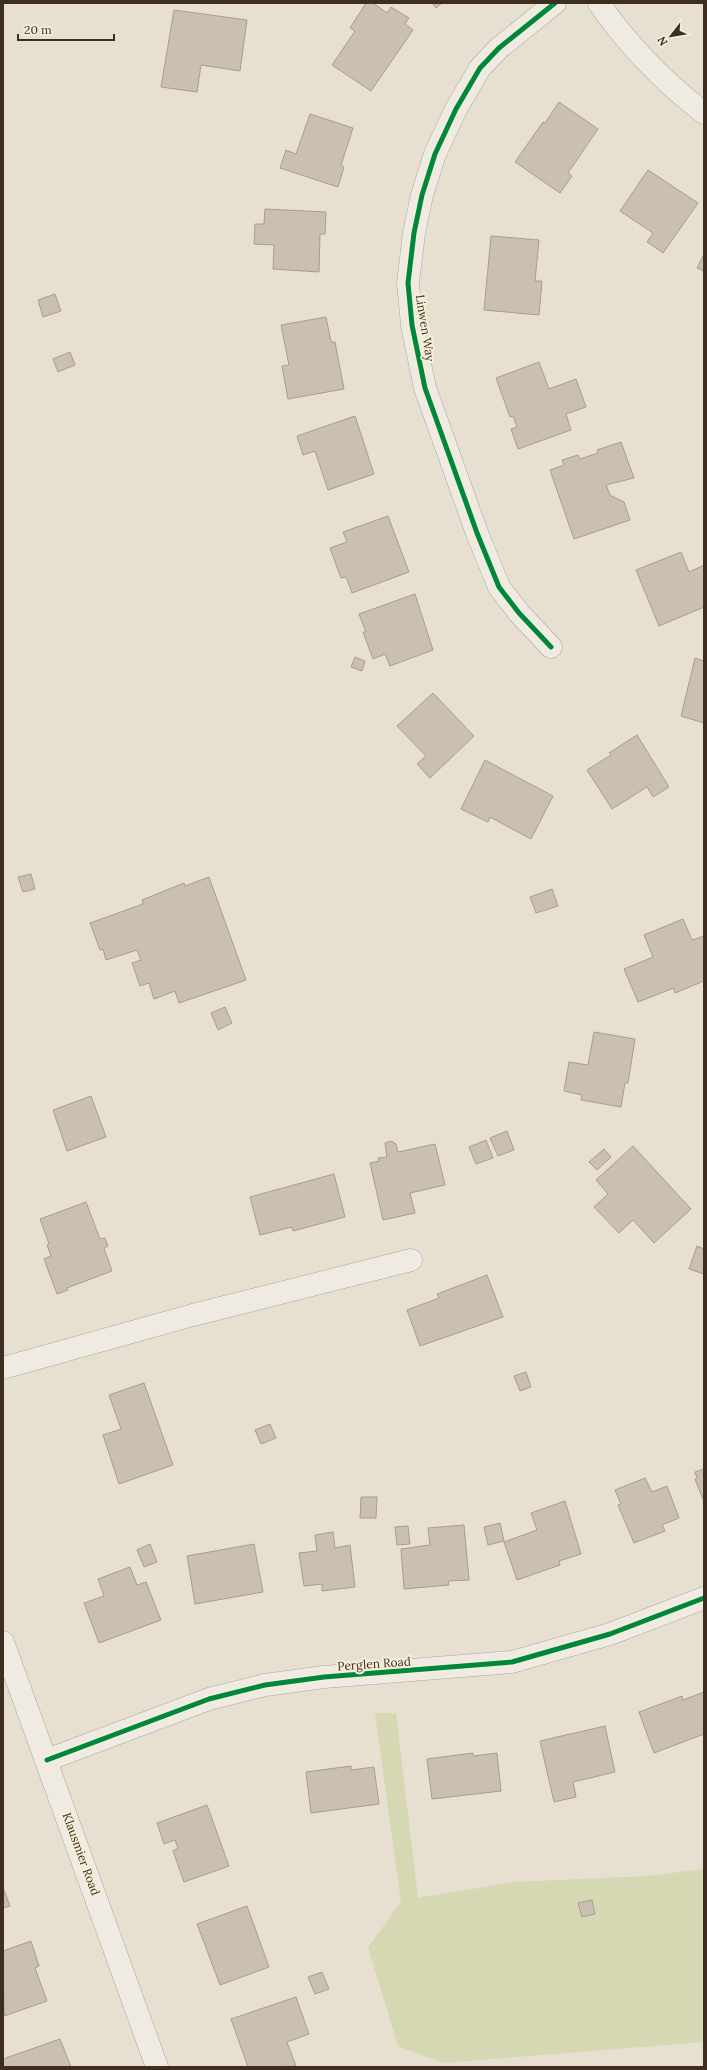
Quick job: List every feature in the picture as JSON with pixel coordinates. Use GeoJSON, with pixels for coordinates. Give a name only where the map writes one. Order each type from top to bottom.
{"type":"FeatureCollection","features":[{"type":"Feature","properties":{"kind":"street","name":"Linwen Way"},"geometry":{"type":"LineString","coordinates":[[551,647],[518,613],[499,587],[477,533],[425,388],[412,325],[408,283],[414,233],[422,195],[435,154],[456,109],[480,68],[499,48],[554,3]]}},
{"type":"Feature","properties":{"kind":"street"},"geometry":{"type":"LineString","coordinates":[[599,3],[616,27],[638,53],[677,92],[704,113]]}},
{"type":"Feature","properties":{"kind":"street"},"geometry":{"type":"LineString","coordinates":[[3,1368],[193,1315],[411,1260]]}},
{"type":"Feature","properties":{"kind":"street","name":"Perglen Road"},"geometry":{"type":"LineString","coordinates":[[47,1760],[209,1699],[265,1685],[324,1677],[512,1662],[610,1634],[704,1598]]}},
{"type":"Feature","properties":{"kind":"street","name":"Klausmier Road"},"geometry":{"type":"LineString","coordinates":[[3,1642],[158,2067]]}},
{"type":"Feature","properties":{"kind":"green space"},"geometry":{"type":"Polygon","coordinates":[[[375,1713],[396,1713],[418,1898],[514,1882],[647,1876],[704,1869],[704,2042],[443,2063],[398,2046],[368,1947],[401,1902],[375,1713]]]}},
{"type":"Feature","properties":{"kind":"building"},"geometry":{"type":"Polygon","coordinates":[[[366,3],[373,3],[387,13],[391,7],[409,18],[405,24],[413,30],[371,91],[332,65],[355,31],[350,28],[366,3]]]}},
{"type":"Feature","properties":{"kind":"building"},"geometry":{"type":"Polygon","coordinates":[[[432,3],[442,3],[436,8],[432,3]]]}},
{"type":"Feature","properties":{"kind":"building"},"geometry":{"type":"Polygon","coordinates":[[[174,10],[247,20],[240,71],[201,65],[197,92],[161,87],[174,10]]]}},
{"type":"Feature","properties":{"kind":"building"},"geometry":{"type":"Polygon","coordinates":[[[559,102],[598,129],[568,173],[572,176],[560,193],[515,162],[559,102]]]}},
{"type":"Feature","properties":{"kind":"building"},"geometry":{"type":"Polygon","coordinates":[[[310,114],[353,128],[341,165],[344,167],[338,187],[280,168],[286,150],[296,154],[310,114]]]}},
{"type":"Feature","properties":{"kind":"building"},"geometry":{"type":"Polygon","coordinates":[[[648,170],[698,203],[663,253],[647,242],[653,233],[620,211],[648,170]]]}},
{"type":"Feature","properties":{"kind":"building"},"geometry":{"type":"Polygon","coordinates":[[[265,209],[326,212],[325,234],[320,234],[319,272],[273,269],[274,245],[254,244],[255,224],[264,224],[265,209]]]}},
{"type":"Feature","properties":{"kind":"building"},"geometry":{"type":"Polygon","coordinates":[[[491,236],[539,240],[535,281],[542,281],[539,315],[484,310],[491,236]]]}},
{"type":"Feature","properties":{"kind":"building"},"geometry":{"type":"Polygon","coordinates":[[[704,254],[704,271],[697,268],[704,254]]]}},
{"type":"Feature","properties":{"kind":"building"},"geometry":{"type":"Polygon","coordinates":[[[55,294],[61,311],[43,317],[38,300],[55,294]]]}},
{"type":"Feature","properties":{"kind":"building"},"geometry":{"type":"Polygon","coordinates":[[[326,317],[331,342],[335,342],[344,389],[288,399],[282,366],[289,365],[281,325],[326,317]]]}},
{"type":"Feature","properties":{"kind":"building"},"geometry":{"type":"Polygon","coordinates":[[[70,352],[75,365],[58,372],[53,359],[70,352]]]}},
{"type":"Feature","properties":{"kind":"building"},"geometry":{"type":"Polygon","coordinates":[[[539,362],[549,389],[576,379],[586,407],[566,414],[571,430],[518,449],[511,429],[517,427],[513,416],[510,417],[496,378],[539,362]]]}},
{"type":"Feature","properties":{"kind":"building"},"geometry":{"type":"Polygon","coordinates":[[[355,416],[374,474],[328,490],[315,451],[303,455],[297,436],[355,416]]]}},
{"type":"Feature","properties":{"kind":"building"},"geometry":{"type":"Polygon","coordinates":[[[621,442],[634,478],[606,485],[610,495],[624,502],[630,520],[574,539],[550,470],[564,465],[562,460],[578,455],[580,459],[598,453],[597,450],[621,442]]]}},
{"type":"Feature","properties":{"kind":"building"},"geometry":{"type":"Polygon","coordinates":[[[388,516],[409,572],[352,593],[346,577],[341,578],[330,548],[347,542],[343,532],[388,516]]]}},
{"type":"Feature","properties":{"kind":"building"},"geometry":{"type":"Polygon","coordinates":[[[681,552],[689,572],[702,566],[704,567],[704,607],[659,626],[636,570],[681,552]]]}},
{"type":"Feature","properties":{"kind":"building"},"geometry":{"type":"Polygon","coordinates":[[[415,594],[433,650],[390,666],[385,654],[373,659],[363,632],[366,632],[359,614],[415,594]]]}},
{"type":"Feature","properties":{"kind":"building"},"geometry":{"type":"Polygon","coordinates":[[[355,657],[365,661],[362,671],[351,667],[355,657]]]}},
{"type":"Feature","properties":{"kind":"building"},"geometry":{"type":"Polygon","coordinates":[[[695,658],[704,661],[704,723],[681,716],[695,658]]]}},
{"type":"Feature","properties":{"kind":"building"},"geometry":{"type":"Polygon","coordinates":[[[433,693],[474,736],[430,778],[417,764],[426,756],[397,726],[433,693]]]}},
{"type":"Feature","properties":{"kind":"building"},"geometry":{"type":"Polygon","coordinates":[[[637,735],[669,787],[653,797],[647,787],[612,809],[587,770],[611,755],[609,753],[637,735]]]}},
{"type":"Feature","properties":{"kind":"building"},"geometry":{"type":"Polygon","coordinates":[[[485,760],[553,796],[531,839],[490,817],[488,822],[461,809],[485,760]]]}},
{"type":"Feature","properties":{"kind":"building"},"geometry":{"type":"Polygon","coordinates":[[[31,874],[35,889],[23,892],[18,877],[31,874]]]}},
{"type":"Feature","properties":{"kind":"building"},"geometry":{"type":"Polygon","coordinates":[[[209,877],[246,980],[179,1003],[175,991],[154,999],[149,983],[140,986],[132,963],[141,960],[137,950],[106,960],[103,949],[100,950],[90,923],[143,904],[142,900],[184,883],[185,886],[209,877]]]}},
{"type":"Feature","properties":{"kind":"building"},"geometry":{"type":"Polygon","coordinates":[[[552,889],[558,906],[536,913],[530,897],[552,889]]]}},
{"type":"Feature","properties":{"kind":"building"},"geometry":{"type":"Polygon","coordinates":[[[683,919],[692,940],[704,936],[704,981],[675,993],[674,988],[638,1002],[624,969],[653,957],[644,935],[683,919]]]}},
{"type":"Feature","properties":{"kind":"building"},"geometry":{"type":"Polygon","coordinates":[[[225,1007],[232,1023],[218,1030],[211,1013],[225,1007]]]}},
{"type":"Feature","properties":{"kind":"building"},"geometry":{"type":"Polygon","coordinates":[[[594,1032],[635,1039],[628,1083],[625,1083],[621,1107],[581,1100],[582,1095],[564,1091],[569,1062],[588,1065],[594,1032]]]}},
{"type":"Feature","properties":{"kind":"building"},"geometry":{"type":"Polygon","coordinates":[[[91,1096],[106,1137],[67,1151],[53,1110],[91,1096]]]}},
{"type":"Feature","properties":{"kind":"building"},"geometry":{"type":"Polygon","coordinates":[[[507,1131],[514,1150],[498,1156],[490,1138],[507,1131]]]}},
{"type":"Feature","properties":{"kind":"building"},"geometry":{"type":"Polygon","coordinates":[[[486,1140],[493,1158],[476,1164],[469,1147],[486,1140]]]}},
{"type":"Feature","properties":{"kind":"building"},"geometry":{"type":"Polygon","coordinates":[[[391,1141],[396,1144],[398,1152],[435,1144],[445,1185],[410,1193],[415,1213],[383,1220],[370,1163],[379,1161],[378,1158],[387,1157],[385,1143],[391,1141]]]}},
{"type":"Feature","properties":{"kind":"building"},"geometry":{"type":"Polygon","coordinates":[[[633,1146],[691,1209],[654,1243],[633,1220],[619,1233],[594,1207],[608,1194],[596,1180],[633,1146]]]}},
{"type":"Feature","properties":{"kind":"building"},"geometry":{"type":"Polygon","coordinates":[[[604,1149],[611,1157],[597,1170],[589,1162],[604,1149]]]}},
{"type":"Feature","properties":{"kind":"building"},"geometry":{"type":"Polygon","coordinates":[[[334,1174],[345,1217],[293,1231],[292,1227],[260,1235],[250,1197],[334,1174]]]}},
{"type":"Feature","properties":{"kind":"building"},"geometry":{"type":"Polygon","coordinates":[[[86,1202],[100,1239],[105,1238],[108,1246],[104,1248],[112,1271],[67,1288],[68,1290],[57,1294],[44,1259],[51,1256],[47,1245],[49,1244],[40,1219],[86,1202]]]}},
{"type":"Feature","properties":{"kind":"building"},"geometry":{"type":"Polygon","coordinates":[[[697,1246],[704,1249],[704,1274],[689,1269],[697,1246]]]}},
{"type":"Feature","properties":{"kind":"building"},"geometry":{"type":"Polygon","coordinates":[[[487,1275],[503,1317],[420,1346],[407,1310],[439,1298],[437,1294],[487,1275]]]}},
{"type":"Feature","properties":{"kind":"building"},"geometry":{"type":"Polygon","coordinates":[[[526,1372],[531,1387],[520,1391],[514,1376],[526,1372]]]}},
{"type":"Feature","properties":{"kind":"building"},"geometry":{"type":"Polygon","coordinates":[[[144,1383],[173,1465],[119,1484],[103,1435],[121,1429],[109,1395],[144,1383]]]}},
{"type":"Feature","properties":{"kind":"building"},"geometry":{"type":"Polygon","coordinates":[[[270,1424],[276,1438],[261,1444],[255,1430],[270,1424]]]}},
{"type":"Feature","properties":{"kind":"building"},"geometry":{"type":"Polygon","coordinates":[[[704,1469],[704,1502],[695,1479],[697,1478],[695,1472],[704,1469]]]}},
{"type":"Feature","properties":{"kind":"building"},"geometry":{"type":"Polygon","coordinates":[[[645,1478],[652,1492],[667,1486],[679,1518],[662,1525],[665,1531],[634,1543],[618,1505],[621,1504],[615,1490],[645,1478]]]}},
{"type":"Feature","properties":{"kind":"building"},"geometry":{"type":"Polygon","coordinates":[[[361,1497],[377,1497],[376,1518],[360,1518],[361,1497]]]}},
{"type":"Feature","properties":{"kind":"building"},"geometry":{"type":"Polygon","coordinates":[[[565,1501],[581,1554],[559,1561],[560,1565],[517,1580],[504,1542],[537,1530],[531,1513],[565,1501]]]}},
{"type":"Feature","properties":{"kind":"building"},"geometry":{"type":"Polygon","coordinates":[[[500,1523],[504,1541],[488,1545],[484,1527],[500,1523]]]}},
{"type":"Feature","properties":{"kind":"building"},"geometry":{"type":"Polygon","coordinates":[[[464,1525],[469,1580],[448,1581],[449,1585],[404,1589],[401,1549],[430,1545],[428,1528],[464,1525]]]}},
{"type":"Feature","properties":{"kind":"building"},"geometry":{"type":"Polygon","coordinates":[[[408,1526],[410,1544],[397,1545],[395,1527],[408,1526]]]}},
{"type":"Feature","properties":{"kind":"building"},"geometry":{"type":"Polygon","coordinates":[[[333,1532],[335,1548],[350,1545],[355,1587],[322,1591],[322,1584],[304,1586],[299,1553],[317,1551],[315,1535],[333,1532]]]}},
{"type":"Feature","properties":{"kind":"building"},"geometry":{"type":"Polygon","coordinates":[[[150,1544],[157,1562],[144,1567],[137,1550],[150,1544]]]}},
{"type":"Feature","properties":{"kind":"building"},"geometry":{"type":"Polygon","coordinates":[[[254,1544],[263,1592],[195,1604],[187,1556],[254,1544]]]}},
{"type":"Feature","properties":{"kind":"building"},"geometry":{"type":"Polygon","coordinates":[[[130,1567],[137,1585],[146,1582],[161,1620],[99,1643],[84,1603],[104,1596],[98,1579],[130,1567]]]}},
{"type":"Feature","properties":{"kind":"building"},"geometry":{"type":"Polygon","coordinates":[[[704,1692],[704,1734],[654,1753],[639,1712],[682,1696],[683,1700],[704,1692]]]}},
{"type":"Feature","properties":{"kind":"building"},"geometry":{"type":"Polygon","coordinates":[[[605,1726],[615,1772],[573,1782],[576,1797],[554,1802],[540,1741],[605,1726]]]}},
{"type":"Feature","properties":{"kind":"building"},"geometry":{"type":"Polygon","coordinates":[[[473,1753],[473,1756],[497,1753],[501,1791],[432,1799],[427,1759],[473,1753]]]}},
{"type":"Feature","properties":{"kind":"building"},"geometry":{"type":"Polygon","coordinates":[[[351,1766],[351,1770],[374,1767],[379,1804],[311,1813],[306,1772],[351,1766]]]}},
{"type":"Feature","properties":{"kind":"building"},"geometry":{"type":"Polygon","coordinates":[[[207,1805],[229,1866],[184,1882],[173,1851],[178,1848],[175,1840],[164,1844],[157,1823],[207,1805]]]}},
{"type":"Feature","properties":{"kind":"building"},"geometry":{"type":"Polygon","coordinates":[[[3,1887],[10,1906],[3,1908],[3,1887]]]}},
{"type":"Feature","properties":{"kind":"building"},"geometry":{"type":"Polygon","coordinates":[[[592,1900],[595,1914],[582,1917],[578,1903],[592,1900]]]}},
{"type":"Feature","properties":{"kind":"building"},"geometry":{"type":"Polygon","coordinates":[[[247,1906],[269,1967],[220,1985],[197,1924],[247,1906]]]}},
{"type":"Feature","properties":{"kind":"building"},"geometry":{"type":"Polygon","coordinates":[[[31,1941],[39,1966],[35,1968],[47,2001],[4,2016],[3,1951],[31,1941]]]}},
{"type":"Feature","properties":{"kind":"building"},"geometry":{"type":"Polygon","coordinates":[[[322,1972],[329,1989],[315,1994],[308,1977],[322,1972]]]}},
{"type":"Feature","properties":{"kind":"building"},"geometry":{"type":"Polygon","coordinates":[[[296,1997],[309,2034],[287,2042],[296,2066],[248,2067],[231,2019],[296,1997]]]}},
{"type":"Feature","properties":{"kind":"building"},"geometry":{"type":"Polygon","coordinates":[[[60,2039],[71,2067],[3,2067],[3,2059],[60,2039]]]}},
{"type":"Feature","properties":{"kind":"cycle path"},"geometry":{"type":"LineString","coordinates":[[551,647],[519,613],[499,587],[477,533],[425,388],[412,325],[408,283],[414,233],[422,195],[435,154],[456,109],[480,68],[499,48],[555,3]]}},
{"type":"Feature","properties":{"kind":"cycle path"},"geometry":{"type":"LineString","coordinates":[[47,1760],[209,1699],[265,1685],[324,1677],[512,1662],[610,1634],[704,1598]]}}]}
